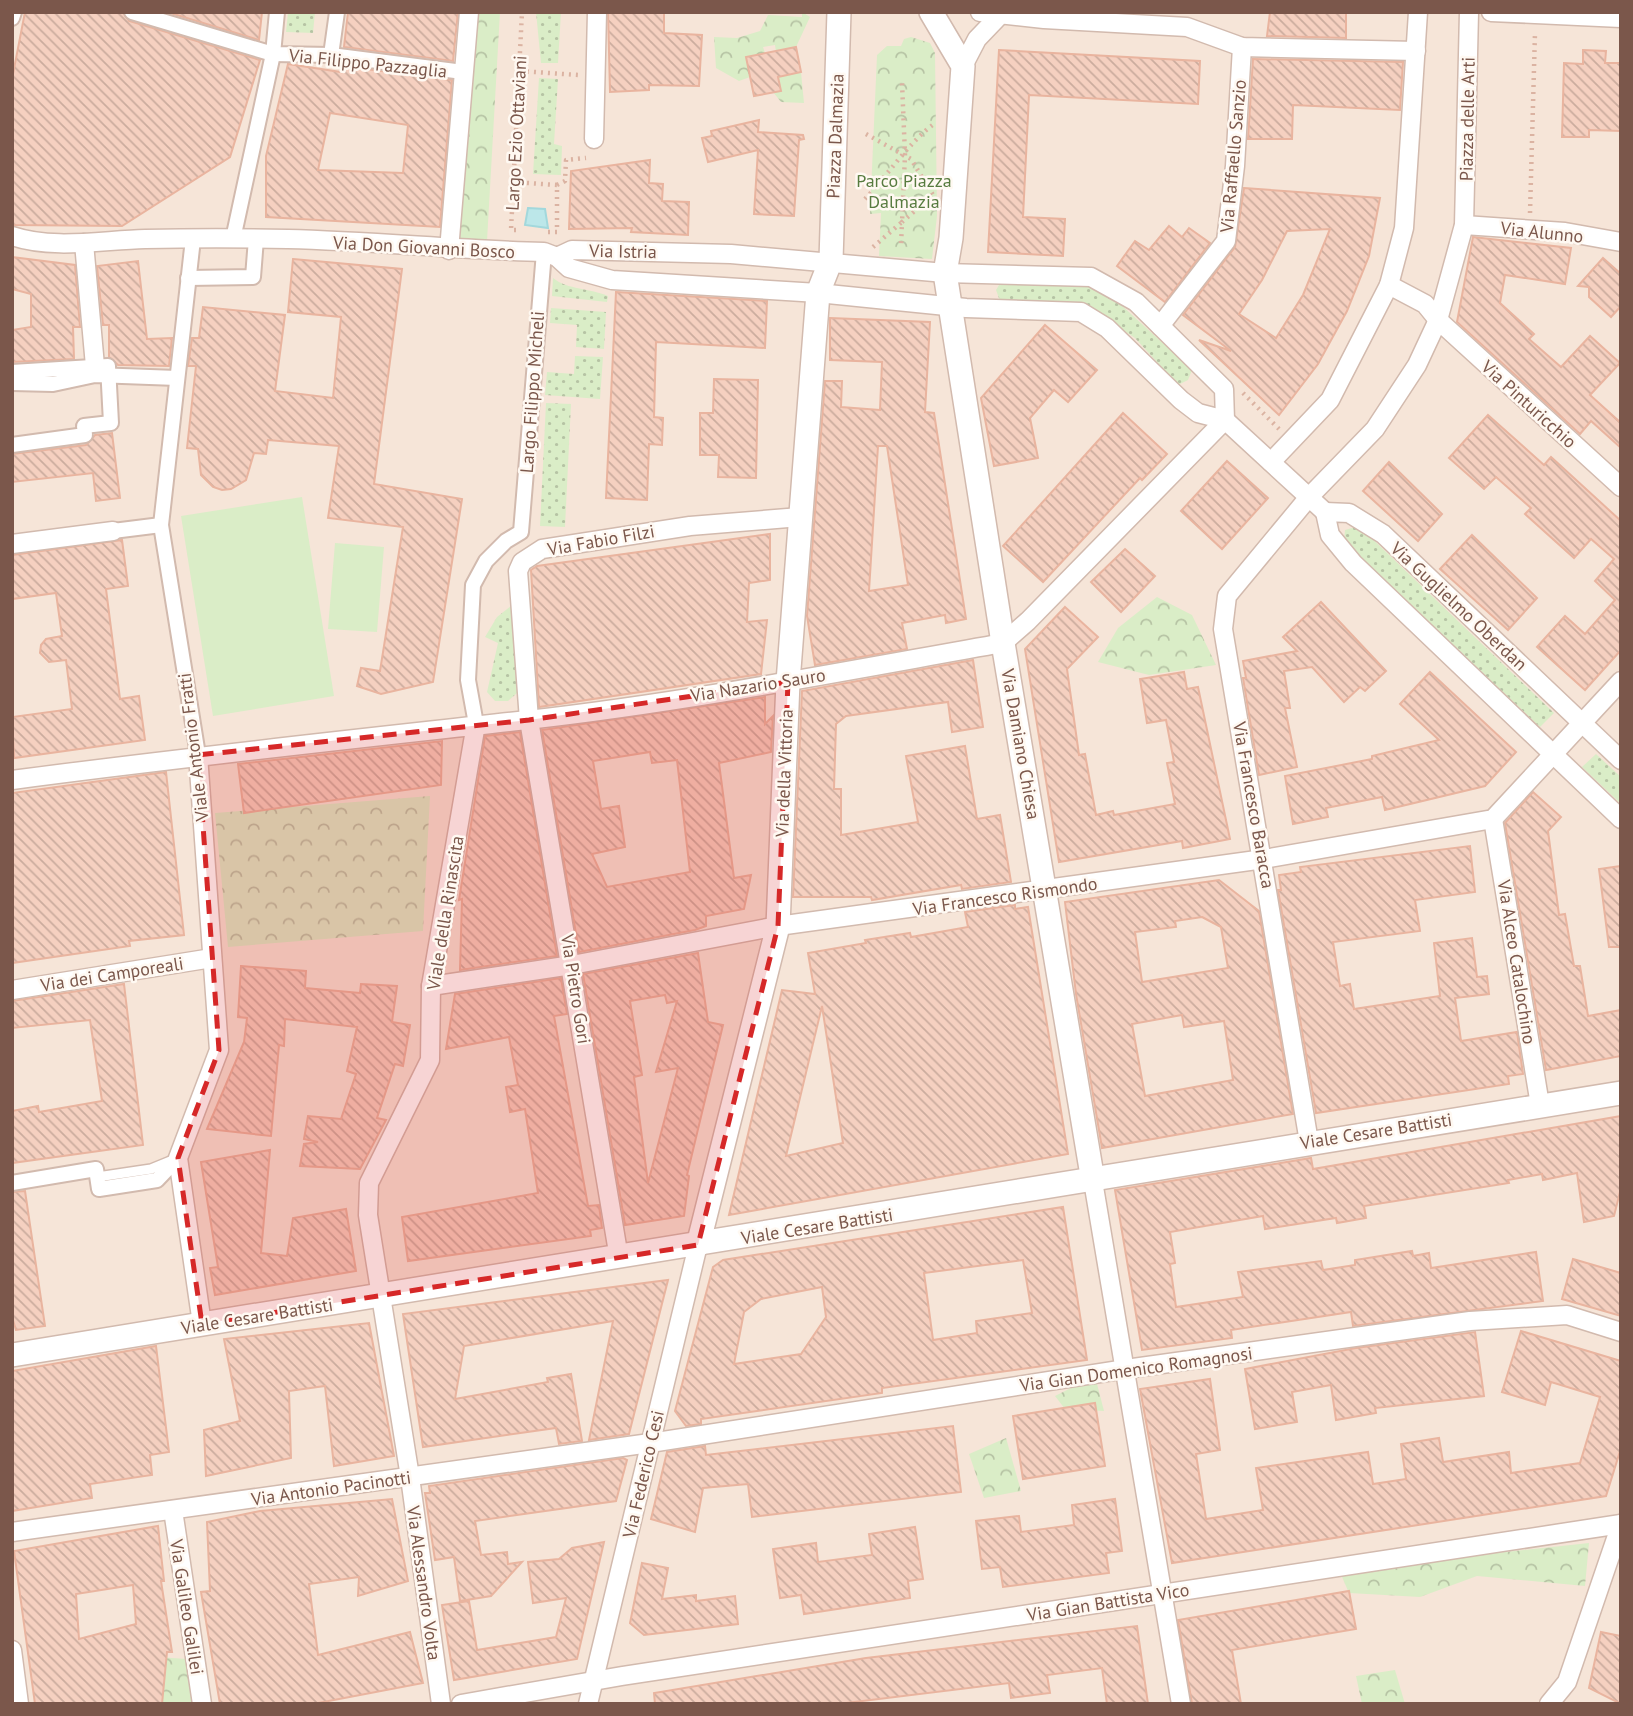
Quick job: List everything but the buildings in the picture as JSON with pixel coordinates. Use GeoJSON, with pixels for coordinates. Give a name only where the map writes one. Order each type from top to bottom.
{"type":"FeatureCollection","features":[{"type":"Feature","properties":{"kind":"street"},"geometry":{"type":"LineString","coordinates":[[12,18],[14,12]]}},
{"type":"Feature","properties":{"kind":"street","name":"Via Filippo Pazzaglia"},"geometry":{"type":"LineString","coordinates":[[132,12],[273,54],[331,55],[463,72]]}},
{"type":"Feature","properties":{"kind":"street"},"geometry":{"type":"LineString","coordinates":[[233,239],[273,54],[277,12]]}},
{"type":"Feature","properties":{"kind":"street"},"geometry":{"type":"LineString","coordinates":[[331,55],[337,12]]}},
{"type":"Feature","properties":{"kind":"street"},"geometry":{"type":"LineString","coordinates":[[449,250],[470,12]]}},
{"type":"Feature","properties":{"kind":"street"},"geometry":{"type":"LineString","coordinates":[[592,146],[597,12]]}},
{"type":"Feature","properties":{"kind":"street","name":"Piazza Dalmazia"},"geometry":{"type":"LineString","coordinates":[[818,293],[831,260],[839,12]]}},
{"type":"Feature","properties":{"kind":"street"},"geometry":{"type":"LineString","coordinates":[[932,12],[963,66]]}},
{"type":"Feature","properties":{"kind":"street"},"geometry":{"type":"LineString","coordinates":[[980,12],[1187,27],[1242,47],[1416,51]]}},
{"type":"Feature","properties":{"kind":"street"},"geometry":{"type":"LineString","coordinates":[[1200,32],[1202,12]]}},
{"type":"Feature","properties":{"kind":"street","name":"Piazza delle Arti"},"geometry":{"type":"LineString","coordinates":[[1438,320],[1464,225],[1469,12]]}},
{"type":"Feature","properties":{"kind":"street"},"geometry":{"type":"LineString","coordinates":[[1491,12],[1569,13],[1621,18]]}},
{"type":"Feature","properties":{"kind":"street"},"geometry":{"type":"LineString","coordinates":[[1270,462],[1330,400],[1389,285],[1404,228],[1418,13]]}},
{"type":"Feature","properties":{"kind":"street"},"geometry":{"type":"LineString","coordinates":[[952,307],[946,273],[963,66],[977,39],[1001,14]]}},
{"type":"Feature","properties":{"kind":"street","name":"Via Raffaello Sanzio"},"geometry":{"type":"LineString","coordinates":[[1160,326],[1226,241],[1235,166],[1242,47]]}},
{"type":"Feature","properties":{"kind":"street","name":"Via Alunno"},"geometry":{"type":"LineString","coordinates":[[1464,225],[1530,228],[1621,242]]}},
{"type":"Feature","properties":{"kind":"street","name":"Via Don Giovanni Bosco"},"geometry":{"type":"LineString","coordinates":[[12,236],[28,242],[85,243],[143,239],[290,239],[551,255]]}},
{"type":"Feature","properties":{"kind":"street","name":"Viale Antonio Fratti"},"geometry":{"type":"LineString","coordinates":[[178,1158],[219,1050],[198,755],[161,525],[193,239]]}},
{"type":"Feature","properties":{"kind":"street"},"geometry":{"type":"LineString","coordinates":[[188,278],[253,277],[256,239]]}},
{"type":"Feature","properties":{"kind":"street"},"geometry":{"type":"LineString","coordinates":[[12,444],[85,435],[84,426],[111,423],[99,372],[85,243]]}},
{"type":"Feature","properties":{"kind":"street","name":"Via Istria"},"geometry":{"type":"LineString","coordinates":[[551,255],[582,250],[831,260]]}},
{"type":"Feature","properties":{"kind":"street","name":"Via Istria"},"geometry":{"type":"LineString","coordinates":[[551,255],[569,268],[612,280],[818,293]]}},
{"type":"Feature","properties":{"kind":"street","name":"Largo Filippo Micheli"},"geometry":{"type":"LineString","coordinates":[[522,562],[522,533],[551,255]]}},
{"type":"Feature","properties":{"kind":"street"},"geometry":{"type":"LineString","coordinates":[[831,260],[946,273],[1091,277],[1136,302],[1224,389],[1225,420],[1028,621],[1003,643]]}},
{"type":"Feature","properties":{"kind":"street","name":"Via Pinturicchio"},"geometry":{"type":"LineString","coordinates":[[1389,285],[1425,304],[1438,320],[1621,487]]}},
{"type":"Feature","properties":{"kind":"street"},"geometry":{"type":"LineString","coordinates":[[818,293],[952,307],[1081,312],[1107,328],[1189,407],[1198,413],[1225,420],[1325,512],[1330,535],[1353,564],[1621,819]]}},
{"type":"Feature","properties":{"kind":"street","name":"Via della Vittoria"},"geometry":{"type":"LineString","coordinates":[[698,1245],[778,926],[788,681],[818,293]]}},
{"type":"Feature","properties":{"kind":"street","name":"Via Damiano Chiesa"},"geometry":{"type":"LineString","coordinates":[[952,307],[1003,643],[1093,1181]]}},
{"type":"Feature","properties":{"kind":"street","name":"Via Francesco Baracca"},"geometry":{"type":"LineString","coordinates":[[1309,1142],[1264,859],[1223,629],[1227,596],[1309,497],[1375,429],[1417,365],[1438,320]]}},
{"type":"Feature","properties":{"kind":"street"},"geometry":{"type":"LineString","coordinates":[[12,372],[99,372],[177,378]]}},
{"type":"Feature","properties":{"kind":"street"},"geometry":{"type":"LineString","coordinates":[[12,383],[53,384],[99,372]]}},
{"type":"Feature","properties":{"kind":"street","name":"Via Guglielmo Oberdan"},"geometry":{"type":"LineString","coordinates":[[1325,512],[1349,513],[1383,534],[1621,760]]}},
{"type":"Feature","properties":{"kind":"street","name":"Via Fabio Filzi"},"geometry":{"type":"LineString","coordinates":[[522,562],[542,549],[690,526],[800,517]]}},
{"type":"Feature","properties":{"kind":"street"},"geometry":{"type":"LineString","coordinates":[[12,544],[161,525]]}},
{"type":"Feature","properties":{"kind":"street"},"geometry":{"type":"LineString","coordinates":[[477,724],[468,680],[473,585],[486,561],[506,541],[522,533]]}},
{"type":"Feature","properties":{"kind":"street"},"geometry":{"type":"LineString","coordinates":[[522,562],[518,571],[529,719]]}},
{"type":"Feature","properties":{"kind":"street","name":"Via Nazario Sauro"},"geometry":{"type":"LineString","coordinates":[[12,780],[198,755],[529,719],[788,681],[1003,643]]}},
{"type":"Feature","properties":{"kind":"street"},"geometry":{"type":"LineString","coordinates":[[1493,819],[1621,681]]}},
{"type":"Feature","properties":{"kind":"street","name":"Via Pietro Gori"},"geometry":{"type":"LineString","coordinates":[[529,719],[619,1258]]}},
{"type":"Feature","properties":{"kind":"street","name":"Viale della Rinascita"},"geometry":{"type":"LineString","coordinates":[[380,1297],[368,1215],[369,1183],[430,1060],[431,986],[477,724]]}},
{"type":"Feature","properties":{"kind":"street","name":"Via Francesco Rismondo"},"geometry":{"type":"LineString","coordinates":[[431,986],[572,965],[778,926],[1264,859],[1493,819]]}},
{"type":"Feature","properties":{"kind":"street","name":"Via Alceo Catalochino"},"geometry":{"type":"LineString","coordinates":[[1493,819],[1540,1105]]}},
{"type":"Feature","properties":{"kind":"street","name":"Via dei Camporeali"},"geometry":{"type":"LineString","coordinates":[[12,990],[212,958]]}},
{"type":"Feature","properties":{"kind":"street","name":"Viale Cesare Battisti"},"geometry":{"type":"LineString","coordinates":[[12,1355],[1621,1093]]}},
{"type":"Feature","properties":{"kind":"street"},"geometry":{"type":"LineString","coordinates":[[12,1183],[96,1169],[99,1189],[157,1180],[178,1158]]}},
{"type":"Feature","properties":{"kind":"street"},"geometry":{"type":"LineString","coordinates":[[178,1158],[202,1324]]}},
{"type":"Feature","properties":{"kind":"street"},"geometry":{"type":"LineString","coordinates":[[1093,1181],[1181,1704]]}},
{"type":"Feature","properties":{"kind":"street","name":"Via Federico Cesi"},"geometry":{"type":"LineString","coordinates":[[588,1704],[698,1245]]}},
{"type":"Feature","properties":{"kind":"street","name":"Via Alessandro Volta"},"geometry":{"type":"LineString","coordinates":[[380,1297],[410,1477],[441,1704]]}},
{"type":"Feature","properties":{"kind":"street","name":"Via Gian Domenico Romagnosi"},"geometry":{"type":"LineString","coordinates":[[650,1443],[1126,1369],[1470,1321],[1566,1315],[1621,1332]]}},
{"type":"Feature","properties":{"kind":"street","name":"Via Antonio Pacinotti"},"geometry":{"type":"LineString","coordinates":[[12,1532],[650,1443]]}},
{"type":"Feature","properties":{"kind":"street","name":"Via Galileo Galilei"},"geometry":{"type":"LineString","coordinates":[[173,1510],[202,1704]]}},
{"type":"Feature","properties":{"kind":"street"},"geometry":{"type":"LineString","coordinates":[[1549,1704],[1567,1682],[1621,1524]]}},
{"type":"Feature","properties":{"kind":"street","name":"Via Gian Battista Vico"},"geometry":{"type":"LineString","coordinates":[[461,1704],[594,1680],[1621,1524]]}},
{"type":"Feature","properties":{"kind":"street"},"geometry":{"type":"LineString","coordinates":[[12,1650],[19,1704]]}},
{"type":"Feature","properties":{"kind":"lane"},"geometry":{"type":"LineString","coordinates":[[1410,12],[1418,13]]}},
{"type":"Feature","properties":{"kind":"lane"},"geometry":{"type":"LineString","coordinates":[[104,1176],[151,1169],[178,1158]]}},
{"type":"Feature","properties":{"kind":"path","name":"Largo Ezio Ottaviani"},"geometry":{"type":"LineString","coordinates":[[522,12],[511,230],[522,230]]}},
{"type":"Feature","properties":{"kind":"path"},"geometry":{"type":"LineString","coordinates":[[1530,228],[1536,14]]}},
{"type":"Feature","properties":{"kind":"path"},"geometry":{"type":"LineString","coordinates":[[520,71],[558,74]]}},
{"type":"Feature","properties":{"kind":"path"},"geometry":{"type":"LineString","coordinates":[[901,246],[905,155],[902,82]]}},
{"type":"Feature","properties":{"kind":"path"},"geometry":{"type":"LineString","coordinates":[[865,199],[905,155],[917,136],[934,124]]}},
{"type":"Feature","properties":{"kind":"path"},"geometry":{"type":"LineString","coordinates":[[866,134],[911,159],[933,195],[869,250]]}},
{"type":"Feature","properties":{"kind":"path"},"geometry":{"type":"LineString","coordinates":[[513,182],[557,185],[565,181],[566,160],[589,157],[592,146]]}},
{"type":"Feature","properties":{"kind":"path"},"geometry":{"type":"LineString","coordinates":[[557,185],[557,232]]}},
{"type":"Feature","properties":{"kind":"highlighted area"},"geometry":{"type":"Polygon","coordinates":[[[788,682],[778,926],[698,1245],[202,1324],[178,1158],[219,1050],[198,755],[529,720],[788,682]]]}},
{"type":"Feature","properties":{"kind":"shaded area"},"geometry":{"type":"Polygon","coordinates":[[[12,12],[1621,12],[1621,1704],[12,1704],[12,12]]]}},
{"type":"Feature","properties":{"kind":"green space"},"geometry":{"type":"Polygon","coordinates":[[[288,12],[315,12],[313,33],[286,32],[288,12]]]}},
{"type":"Feature","properties":{"kind":"green space"},"geometry":{"type":"Polygon","coordinates":[[[476,12],[500,12],[487,241],[460,238],[476,12]]]}},
{"type":"Feature","properties":{"kind":"green space"},"geometry":{"type":"Polygon","coordinates":[[[536,12],[561,12],[558,63],[541,63],[536,12]]]}},
{"type":"Feature","properties":{"kind":"green space"},"geometry":{"type":"Polygon","coordinates":[[[802,12],[810,17],[796,47],[776,52],[775,45],[763,47],[765,53],[746,57],[750,77],[739,81],[716,68],[714,37],[737,38],[760,31],[768,15],[802,17],[802,12]]]}},
{"type":"Feature","properties":{"kind":"green space","name":"Parco Piazza Dalmazia"},"geometry":{"type":"Polygon","coordinates":[[[911,37],[930,43],[935,53],[937,216],[932,259],[879,256],[881,213],[870,214],[877,55],[887,46],[901,46],[904,39],[911,37]]]}},
{"type":"Feature","properties":{"kind":"green space"},"geometry":{"type":"Polygon","coordinates":[[[801,72],[804,103],[781,102],[773,92],[778,77],[801,72]]]}},
{"type":"Feature","properties":{"kind":"green space"},"geometry":{"type":"Polygon","coordinates":[[[539,78],[558,79],[554,144],[562,146],[561,175],[533,174],[539,78]]]}},
{"type":"Feature","properties":{"kind":"green space"},"geometry":{"type":"Polygon","coordinates":[[[553,278],[565,285],[608,296],[607,302],[552,296],[553,278]]]}},
{"type":"Feature","properties":{"kind":"green space"},"geometry":{"type":"Polygon","coordinates":[[[1002,280],[1089,287],[1118,302],[1192,370],[1188,380],[1178,385],[1135,338],[1086,305],[1000,301],[996,290],[1002,280]]]}},
{"type":"Feature","properties":{"kind":"green space"},"geometry":{"type":"Polygon","coordinates":[[[551,308],[606,312],[604,349],[576,347],[577,325],[550,323],[551,308]]]}},
{"type":"Feature","properties":{"kind":"green space"},"geometry":{"type":"Polygon","coordinates":[[[575,356],[603,357],[600,399],[545,395],[547,372],[574,374],[575,356]]]}},
{"type":"Feature","properties":{"kind":"green space"},"geometry":{"type":"Polygon","coordinates":[[[546,403],[571,404],[565,527],[540,526],[546,403]]]}},
{"type":"Feature","properties":{"kind":"green space"},"geometry":{"type":"Polygon","coordinates":[[[302,497],[334,696],[213,716],[181,516],[302,497]]]}},
{"type":"Feature","properties":{"kind":"green space"},"geometry":{"type":"Polygon","coordinates":[[[1359,526],[1554,713],[1540,727],[1344,542],[1345,530],[1359,526]]]}},
{"type":"Feature","properties":{"kind":"green space"},"geometry":{"type":"Polygon","coordinates":[[[335,543],[384,547],[377,632],[328,629],[335,543]]]}},
{"type":"Feature","properties":{"kind":"green space"},"geometry":{"type":"Polygon","coordinates":[[[1157,597],[1192,615],[1216,665],[1149,675],[1098,662],[1118,628],[1157,597]]]}},
{"type":"Feature","properties":{"kind":"green space"},"geometry":{"type":"Polygon","coordinates":[[[511,606],[517,693],[508,701],[495,701],[487,692],[498,643],[485,637],[497,617],[511,606]]]}},
{"type":"Feature","properties":{"kind":"green space"},"geometry":{"type":"Polygon","coordinates":[[[1596,754],[1621,777],[1621,804],[1582,767],[1596,754]]]}},
{"type":"Feature","properties":{"kind":"green space"},"geometry":{"type":"Polygon","coordinates":[[[430,796],[423,931],[228,947],[215,813],[430,796]]]}},
{"type":"Feature","properties":{"kind":"green space"},"geometry":{"type":"Polygon","coordinates":[[[1095,1376],[1104,1411],[1065,1409],[1055,1396],[1095,1376]]]}},
{"type":"Feature","properties":{"kind":"green space"},"geometry":{"type":"Polygon","coordinates":[[[1006,1438],[1021,1491],[984,1498],[969,1454],[1006,1438]]]}},
{"type":"Feature","properties":{"kind":"green space"},"geometry":{"type":"Polygon","coordinates":[[[1589,1543],[1585,1586],[1477,1576],[1420,1597],[1349,1593],[1339,1570],[1589,1543]]]}},
{"type":"Feature","properties":{"kind":"green space"},"geometry":{"type":"Polygon","coordinates":[[[157,1657],[187,1659],[196,1704],[154,1704],[157,1657]]]}},
{"type":"Feature","properties":{"kind":"green space"},"geometry":{"type":"Polygon","coordinates":[[[1395,1670],[1405,1704],[1362,1704],[1356,1676],[1395,1670]]]}},
{"type":"Feature","properties":{"kind":"water"},"geometry":{"type":"Polygon","coordinates":[[[528,208],[545,209],[548,228],[525,225],[528,208]]]}}]}
